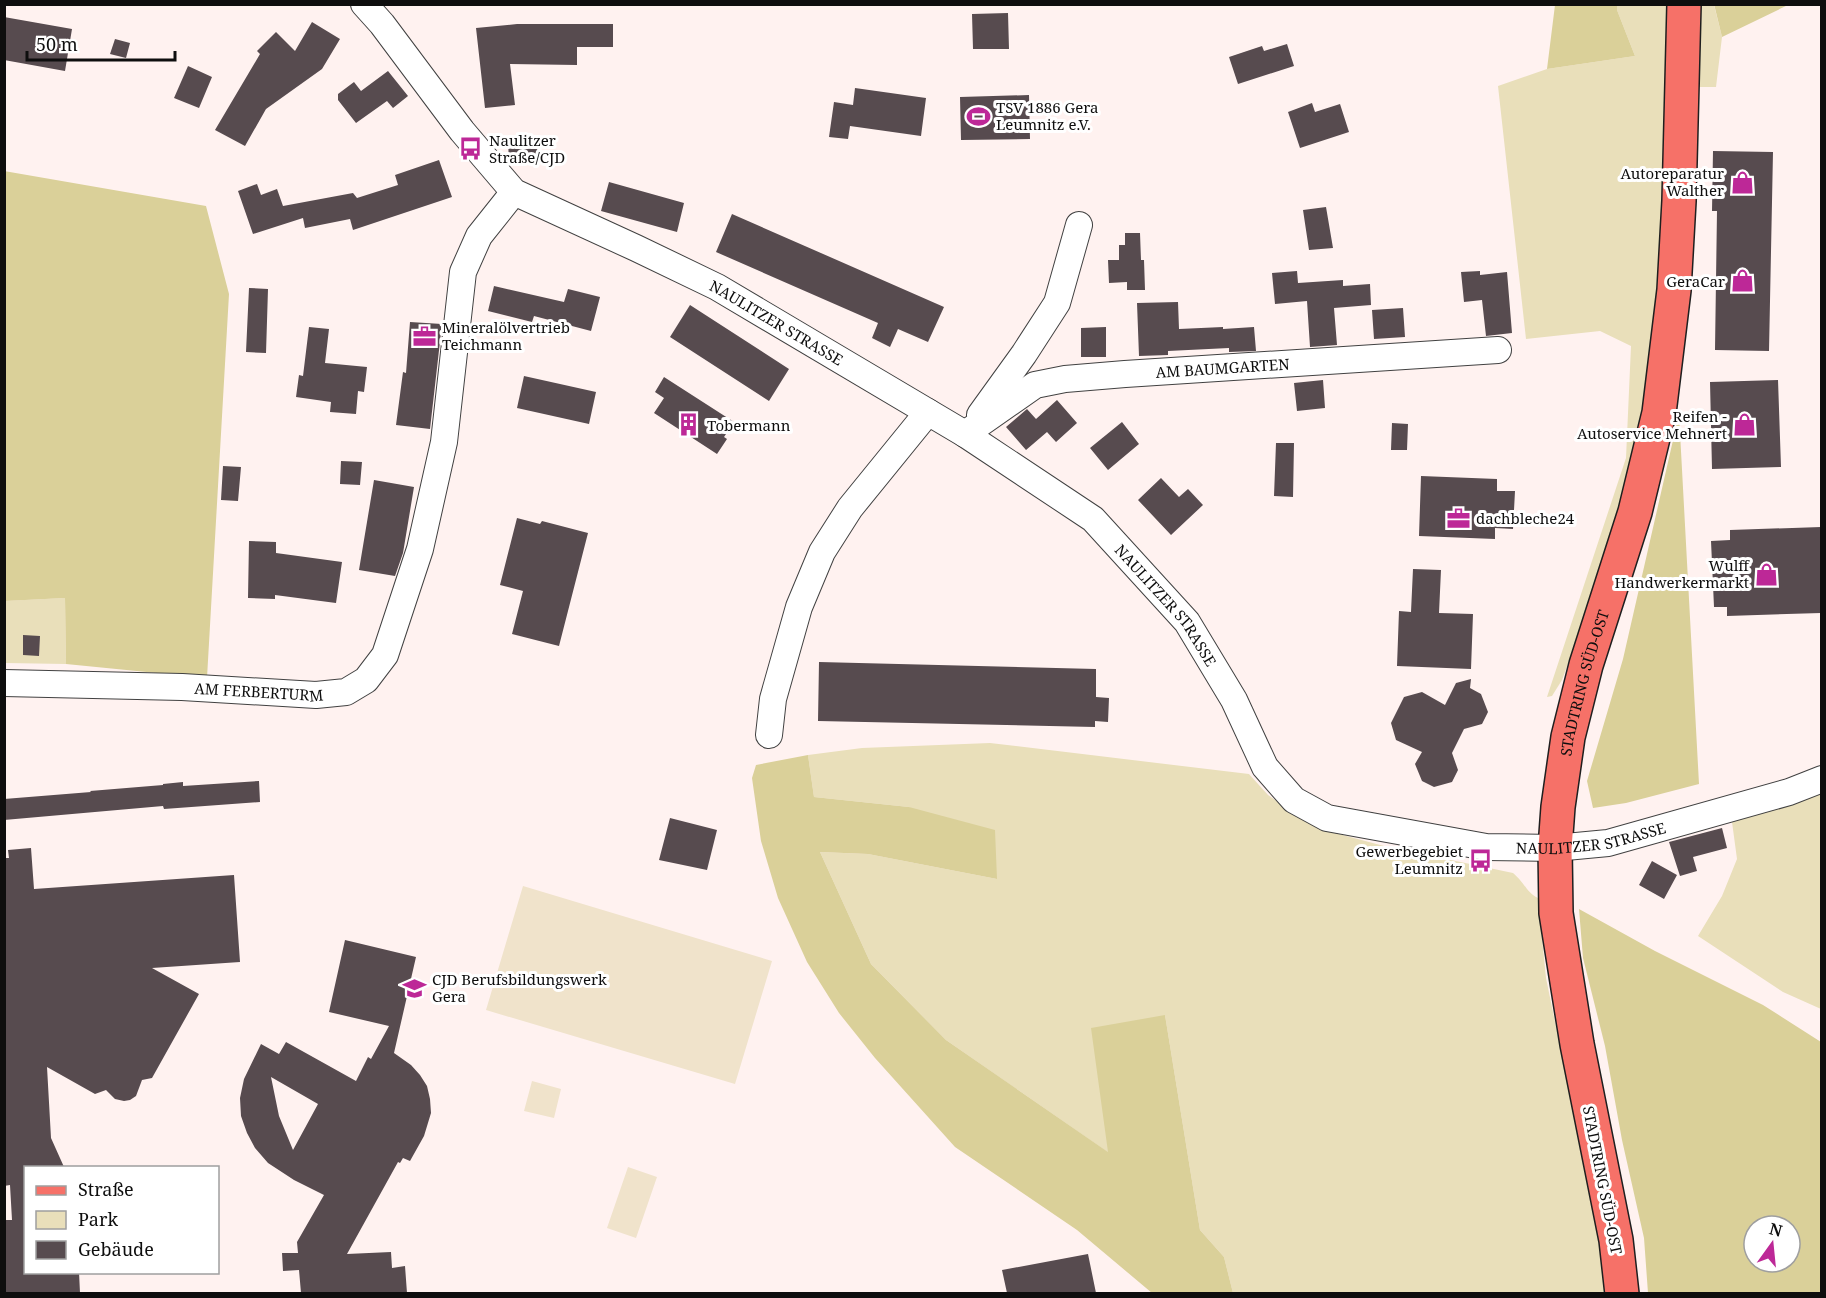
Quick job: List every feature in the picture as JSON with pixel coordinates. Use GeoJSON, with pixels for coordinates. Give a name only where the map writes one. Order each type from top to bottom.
{"type":"FeatureCollection","features":[{"type":"Feature","properties":{"kind":"main road","name":"STADTRING SÜD-OST"},"geometry":{"type":"LineString","coordinates":[[1622,1293],[1616,1240],[1577,1044],[1556,913],[1555,848],[1568,737],[1586,665],[1635,512],[1659,413],[1674,290],[1679,201],[1684,4]]}},
{"type":"Feature","properties":{"kind":"street","name":"NAULITZER STRASSE"},"geometry":{"type":"LineString","coordinates":[[364,4],[382,24],[462,131],[514,192],[717,287],[965,434],[1093,519],[1187,622],[1234,700],[1265,767],[1294,800],[1328,818],[1387,830],[1486,847],[1555,848],[1608,843],[1789,792],[1821,779]]}},
{"type":"Feature","properties":{"kind":"street","name":"AM FERBERTURM"},"geometry":{"type":"LineString","coordinates":[[4,683],[182,687],[316,695],[346,692],[366,680],[385,655],[420,549],[444,442],[463,272],[479,236],[514,192]]}},
{"type":"Feature","properties":{"kind":"street"},"geometry":{"type":"LineString","coordinates":[[965,434],[1024,354],[1057,303],[1079,225]]}},
{"type":"Feature","properties":{"kind":"street","name":"AM BAUMGARTEN"},"geometry":{"type":"LineString","coordinates":[[965,434],[1035,385],[1065,379],[1498,350]]}},
{"type":"Feature","properties":{"kind":"street"},"geometry":{"type":"LineString","coordinates":[[769,735],[773,699],[799,607],[822,552],[856,501],[928,412]]}},
{"type":"Feature","properties":{"kind":"green space"},"geometry":{"type":"Polygon","coordinates":[[[1617,5],[1675,5],[1670,232],[1640,454],[1600,577],[1562,680],[1552,696],[1547,697],[1626,458],[1631,346],[1600,331],[1526,339],[1498,86],[1547,69],[1635,56],[1617,5]]]}},
{"type":"Feature","properties":{"kind":"green space"},"geometry":{"type":"Polygon","coordinates":[[[1694,5],[1714,5],[1722,37],[1716,87],[1693,87],[1694,5]]]}},
{"type":"Feature","properties":{"kind":"green space"},"geometry":{"type":"Polygon","coordinates":[[[65,598],[66,664],[5,663],[4,601],[65,598]]]}},
{"type":"Feature","properties":{"kind":"green space"},"geometry":{"type":"Polygon","coordinates":[[[990,743],[1249,774],[1268,795],[1300,817],[1335,833],[1384,846],[1513,873],[1538,898],[1546,978],[1597,1227],[1606,1293],[1233,1293],[1224,1257],[1200,1230],[1165,1015],[1109,1153],[946,1040],[871,964],[820,852],[868,854],[997,879],[909,807],[814,797],[808,755],[862,748],[990,743]]]}},
{"type":"Feature","properties":{"kind":"green space"},"geometry":{"type":"Polygon","coordinates":[[[1821,792],[1821,1009],[1783,992],[1698,936],[1722,896],[1737,859],[1732,822],[1821,792]]]}},
{"type":"Feature","properties":{"kind":"shaded area"},"geometry":{"type":"Polygon","coordinates":[[[1714,4],[1788,4],[1788,5],[1722,37],[1714,4]]]}},
{"type":"Feature","properties":{"kind":"shaded area"},"geometry":{"type":"Polygon","coordinates":[[[1555,5],[1617,5],[1635,56],[1547,69],[1555,5]]]}},
{"type":"Feature","properties":{"kind":"shaded area"},"geometry":{"type":"Polygon","coordinates":[[[4,171],[206,206],[229,294],[207,678],[66,664],[65,598],[5,601],[4,171]]]}},
{"type":"Feature","properties":{"kind":"shaded area"},"geometry":{"type":"Polygon","coordinates":[[[1679,414],[1699,784],[1626,803],[1593,808],[1587,781],[1623,659],[1679,414]]]}},
{"type":"Feature","properties":{"kind":"shaded area"},"geometry":{"type":"Polygon","coordinates":[[[808,755],[814,797],[909,807],[995,830],[997,879],[868,854],[820,852],[871,964],[946,1040],[1108,1152],[1091,1028],[1165,1015],[1200,1230],[1224,1257],[1233,1293],[1152,1293],[1077,1230],[955,1147],[875,1058],[839,1013],[807,962],[778,898],[761,841],[752,778],[756,765],[808,755]]]}},
{"type":"Feature","properties":{"kind":"shaded area"},"geometry":{"type":"Polygon","coordinates":[[[523,886],[772,961],[735,1084],[486,1010],[523,886]]]}},
{"type":"Feature","properties":{"kind":"shaded area"},"geometry":{"type":"Polygon","coordinates":[[[1579,909],[1655,951],[1763,1005],[1821,1042],[1821,1293],[1648,1293],[1644,1238],[1622,1140],[1605,1046],[1583,958],[1579,909]]]}},
{"type":"Feature","properties":{"kind":"shaded area"},"geometry":{"type":"Polygon","coordinates":[[[532,1081],[561,1089],[554,1118],[524,1111],[532,1081]]]}},
{"type":"Feature","properties":{"kind":"shaded area"},"geometry":{"type":"Polygon","coordinates":[[[628,1167],[657,1177],[636,1238],[607,1228],[628,1167]]]}},
{"type":"Feature","properties":{"kind":"building"},"geometry":{"type":"Polygon","coordinates":[[[1008,13],[1009,49],[973,49],[972,14],[1008,13]]]}},
{"type":"Feature","properties":{"kind":"building"},"geometry":{"type":"Polygon","coordinates":[[[4,17],[72,29],[65,71],[4,60],[4,17]]]}},
{"type":"Feature","properties":{"kind":"building"},"geometry":{"type":"Polygon","coordinates":[[[312,22],[340,39],[322,69],[266,109],[245,146],[215,130],[260,54],[257,51],[276,32],[295,51],[312,22]]]}},
{"type":"Feature","properties":{"kind":"building"},"geometry":{"type":"Polygon","coordinates":[[[517,24],[613,24],[613,47],[577,47],[577,65],[510,64],[515,105],[485,108],[476,28],[517,24]]]}},
{"type":"Feature","properties":{"kind":"building"},"geometry":{"type":"Polygon","coordinates":[[[115,39],[130,43],[126,58],[110,54],[115,39]]]}},
{"type":"Feature","properties":{"kind":"building"},"geometry":{"type":"Polygon","coordinates":[[[1287,44],[1294,66],[1238,84],[1229,57],[1262,46],[1264,51],[1287,44]]]}},
{"type":"Feature","properties":{"kind":"building"},"geometry":{"type":"Polygon","coordinates":[[[188,66],[212,77],[199,108],[174,98],[188,66]]]}},
{"type":"Feature","properties":{"kind":"building"},"geometry":{"type":"Polygon","coordinates":[[[388,71],[408,96],[393,108],[387,101],[356,123],[338,100],[338,94],[354,82],[361,91],[388,71]]]}},
{"type":"Feature","properties":{"kind":"building"},"geometry":{"type":"Polygon","coordinates":[[[855,88],[926,98],[921,136],[850,126],[848,139],[829,137],[834,102],[853,105],[855,88]]]}},
{"type":"Feature","properties":{"kind":"building"},"geometry":{"type":"Polygon","coordinates":[[[1029,95],[1030,139],[961,140],[960,97],[1029,95]]]}},
{"type":"Feature","properties":{"kind":"building"},"geometry":{"type":"Polygon","coordinates":[[[1312,103],[1315,112],[1340,104],[1349,132],[1300,148],[1288,112],[1312,103]]]}},
{"type":"Feature","properties":{"kind":"building"},"geometry":{"type":"Polygon","coordinates":[[[537,138],[538,164],[511,165],[509,163],[508,140],[537,138]]]}},
{"type":"Feature","properties":{"kind":"building","name":"GeraCar"},"geometry":{"type":"Polygon","coordinates":[[[1713,151],[1773,152],[1769,351],[1715,350],[1717,211],[1712,211],[1713,151]]]}},
{"type":"Feature","properties":{"kind":"building"},"geometry":{"type":"Polygon","coordinates":[[[439,160],[452,197],[353,230],[350,219],[305,228],[303,218],[253,234],[238,191],[257,184],[261,195],[277,189],[283,206],[353,193],[357,198],[398,185],[395,175],[439,160]]]}},
{"type":"Feature","properties":{"kind":"building"},"geometry":{"type":"Polygon","coordinates":[[[609,182],[684,203],[677,232],[601,211],[609,182]]]}},
{"type":"Feature","properties":{"kind":"building"},"geometry":{"type":"Polygon","coordinates":[[[1326,207],[1333,248],[1309,250],[1303,210],[1326,207]]]}},
{"type":"Feature","properties":{"kind":"building"},"geometry":{"type":"Polygon","coordinates":[[[732,214],[944,307],[928,342],[898,329],[890,347],[872,338],[878,323],[716,252],[732,214]]]}},
{"type":"Feature","properties":{"kind":"building"},"geometry":{"type":"Polygon","coordinates":[[[1125,233],[1140,233],[1145,290],[1127,290],[1127,282],[1109,283],[1108,260],[1119,260],[1119,245],[1125,245],[1125,233]]]}},
{"type":"Feature","properties":{"kind":"building"},"geometry":{"type":"Polygon","coordinates":[[[1297,271],[1298,283],[1343,280],[1343,286],[1370,284],[1371,305],[1334,308],[1337,345],[1310,347],[1307,301],[1275,304],[1272,273],[1297,271]]]}},
{"type":"Feature","properties":{"kind":"building"},"geometry":{"type":"Polygon","coordinates":[[[1480,271],[1480,275],[1507,272],[1512,333],[1486,336],[1482,300],[1464,302],[1461,272],[1480,271]]]}},
{"type":"Feature","properties":{"kind":"building"},"geometry":{"type":"Polygon","coordinates":[[[494,286],[564,302],[568,289],[600,297],[591,331],[534,316],[532,322],[488,311],[494,286]]]}},
{"type":"Feature","properties":{"kind":"building"},"geometry":{"type":"Polygon","coordinates":[[[249,288],[268,289],[266,353],[246,352],[249,288]]]}},
{"type":"Feature","properties":{"kind":"building"},"geometry":{"type":"Polygon","coordinates":[[[1178,302],[1179,329],[1254,327],[1256,351],[1229,352],[1229,348],[1168,351],[1168,355],[1139,356],[1137,303],[1178,302]]]}},
{"type":"Feature","properties":{"kind":"building"},"geometry":{"type":"Polygon","coordinates":[[[690,305],[789,369],[769,401],[670,337],[690,305]]]}},
{"type":"Feature","properties":{"kind":"building"},"geometry":{"type":"Polygon","coordinates":[[[1403,308],[1405,337],[1374,339],[1372,310],[1403,308]]]}},
{"type":"Feature","properties":{"kind":"building"},"geometry":{"type":"Polygon","coordinates":[[[410,322],[442,324],[430,429],[396,425],[403,372],[406,373],[410,322]]]}},
{"type":"Feature","properties":{"kind":"building"},"geometry":{"type":"Polygon","coordinates":[[[309,327],[329,329],[325,363],[367,367],[364,392],[358,391],[356,414],[330,412],[331,402],[296,397],[299,375],[303,376],[309,327]]]}},
{"type":"Feature","properties":{"kind":"building"},"geometry":{"type":"Polygon","coordinates":[[[1106,327],[1106,357],[1081,357],[1081,328],[1106,327]]]}},
{"type":"Feature","properties":{"kind":"building"},"geometry":{"type":"Polygon","coordinates":[[[524,376],[596,392],[589,424],[517,408],[524,376]]]}},
{"type":"Feature","properties":{"kind":"building"},"geometry":{"type":"Polygon","coordinates":[[[664,377],[734,422],[717,454],[654,413],[664,398],[655,392],[664,377]]]}},
{"type":"Feature","properties":{"kind":"building"},"geometry":{"type":"Polygon","coordinates":[[[1323,380],[1325,408],[1297,411],[1294,383],[1323,380]]]}},
{"type":"Feature","properties":{"kind":"building","name":"Reifen - Autoservice Mehnert"},"geometry":{"type":"Polygon","coordinates":[[[1778,380],[1781,467],[1712,469],[1710,382],[1778,380]]]}},
{"type":"Feature","properties":{"kind":"building"},"geometry":{"type":"Polygon","coordinates":[[[1057,400],[1077,423],[1056,442],[1047,432],[1026,450],[1006,427],[1027,409],[1036,419],[1057,400]]]}},
{"type":"Feature","properties":{"kind":"building"},"geometry":{"type":"Polygon","coordinates":[[[1122,422],[1139,444],[1108,470],[1090,448],[1122,422]]]}},
{"type":"Feature","properties":{"kind":"building"},"geometry":{"type":"Polygon","coordinates":[[[1392,423],[1408,424],[1407,450],[1391,450],[1392,423]]]}},
{"type":"Feature","properties":{"kind":"building"},"geometry":{"type":"Polygon","coordinates":[[[1276,443],[1294,443],[1293,497],[1274,496],[1276,443]]]}},
{"type":"Feature","properties":{"kind":"building"},"geometry":{"type":"Polygon","coordinates":[[[341,461],[362,462],[360,485],[340,484],[341,461]]]}},
{"type":"Feature","properties":{"kind":"building"},"geometry":{"type":"Polygon","coordinates":[[[223,466],[241,467],[238,501],[221,500],[223,466]]]}},
{"type":"Feature","properties":{"kind":"building"},"geometry":{"type":"Polygon","coordinates":[[[1421,476],[1497,479],[1497,491],[1515,491],[1513,529],[1495,528],[1495,539],[1419,536],[1421,476]]]}},
{"type":"Feature","properties":{"kind":"building"},"geometry":{"type":"Polygon","coordinates":[[[1161,478],[1179,497],[1188,489],[1203,505],[1171,535],[1138,500],[1161,478]]]}},
{"type":"Feature","properties":{"kind":"building"},"geometry":{"type":"Polygon","coordinates":[[[374,480],[414,487],[403,553],[395,576],[359,570],[374,480]]]}},
{"type":"Feature","properties":{"kind":"building"},"geometry":{"type":"Polygon","coordinates":[[[517,518],[540,524],[542,521],[588,533],[559,646],[512,634],[523,591],[500,585],[517,518]]]}},
{"type":"Feature","properties":{"kind":"building","name":"Wulff Handwerkermarkt"},"geometry":{"type":"Polygon","coordinates":[[[1821,527],[1821,613],[1727,616],[1727,607],[1714,607],[1711,541],[1730,540],[1730,530],[1821,527]]]}},
{"type":"Feature","properties":{"kind":"building"},"geometry":{"type":"Polygon","coordinates":[[[249,541],[276,542],[276,553],[342,562],[336,603],[275,595],[275,599],[248,598],[249,541]]]}},
{"type":"Feature","properties":{"kind":"building"},"geometry":{"type":"Polygon","coordinates":[[[1413,569],[1441,570],[1439,613],[1473,614],[1471,669],[1397,666],[1399,611],[1411,612],[1413,569]]]}},
{"type":"Feature","properties":{"kind":"building"},"geometry":{"type":"Polygon","coordinates":[[[23,635],[40,636],[39,656],[23,655],[23,635]]]}},
{"type":"Feature","properties":{"kind":"building"},"geometry":{"type":"Polygon","coordinates":[[[819,662],[1096,669],[1096,697],[1109,698],[1108,722],[1095,721],[1095,727],[818,721],[819,662]]]}},
{"type":"Feature","properties":{"kind":"building"},"geometry":{"type":"Polygon","coordinates":[[[1471,679],[1470,688],[1481,694],[1488,712],[1482,724],[1464,729],[1452,753],[1458,770],[1452,782],[1434,787],[1422,781],[1415,764],[1422,752],[1396,740],[1391,723],[1404,697],[1422,692],[1445,705],[1456,683],[1471,679]]]}},
{"type":"Feature","properties":{"kind":"building"},"geometry":{"type":"Polygon","coordinates":[[[259,781],[260,802],[164,809],[163,806],[4,820],[4,799],[183,782],[183,786],[259,781]]]}},
{"type":"Feature","properties":{"kind":"building"},"geometry":{"type":"Polygon","coordinates":[[[670,818],[717,830],[707,870],[659,860],[670,818]]]}},
{"type":"Feature","properties":{"kind":"building"},"geometry":{"type":"Polygon","coordinates":[[[1722,828],[1727,848],[1693,857],[1697,871],[1680,876],[1669,842],[1722,828]]]}},
{"type":"Feature","properties":{"kind":"building"},"geometry":{"type":"Polygon","coordinates":[[[31,848],[34,889],[234,875],[240,962],[152,968],[199,994],[152,1078],[142,1080],[136,1096],[124,1101],[115,1099],[106,1090],[95,1094],[47,1067],[51,1138],[64,1166],[24,1166],[24,1274],[79,1274],[80,1293],[4,1293],[4,1220],[12,1220],[10,1185],[4,1186],[4,858],[9,858],[8,850],[31,848]]]}},
{"type":"Feature","properties":{"kind":"building"},"geometry":{"type":"Polygon","coordinates":[[[1652,861],[1677,875],[1664,899],[1639,885],[1652,861]]]}},
{"type":"Feature","properties":{"kind":"building"},"geometry":{"type":"Polygon","coordinates":[[[345,940],[416,957],[394,1053],[411,1065],[427,1086],[431,1113],[424,1136],[410,1161],[403,1158],[400,1163],[398,1162],[347,1254],[391,1252],[392,1268],[405,1266],[407,1293],[301,1293],[299,1270],[283,1271],[282,1253],[298,1253],[297,1242],[324,1195],[294,1180],[268,1163],[255,1148],[241,1116],[240,1098],[244,1079],[261,1044],[279,1054],[286,1042],[356,1081],[368,1057],[371,1059],[389,1026],[329,1012],[345,940]],[[271,1077],[279,1116],[293,1150],[318,1104],[271,1077]]]}},
{"type":"Feature","properties":{"kind":"building"},"geometry":{"type":"Polygon","coordinates":[[[1088,1254],[1096,1293],[1007,1293],[1002,1270],[1088,1254]]]}},
{"type":"Feature","properties":{"kind":"place","name":"TSV 1886 Gera Leumnitz e.V."},"geometry":{"type":"Point","coordinates":[978,116]}},
{"type":"Feature","properties":{"kind":"place","name":"Naulitzer Straße/CJD"},"geometry":{"type":"Point","coordinates":[471,149]}},
{"type":"Feature","properties":{"kind":"place","name":"Autoreparatur Walther"},"geometry":{"type":"Point","coordinates":[1742,182]}},
{"type":"Feature","properties":{"kind":"place","name":"GeraCar"},"geometry":{"type":"Point","coordinates":[1743,281]}},
{"type":"Feature","properties":{"kind":"place","name":"Mineralölvertrieb Teichmann"},"geometry":{"type":"Point","coordinates":[424,336]}},
{"type":"Feature","properties":{"kind":"place","name":"Tobermann"},"geometry":{"type":"Point","coordinates":[689,425]}},
{"type":"Feature","properties":{"kind":"place","name":"Reifen - Autoservice Mehnert"},"geometry":{"type":"Point","coordinates":[1745,425]}},
{"type":"Feature","properties":{"kind":"place","name":"dachbleche24"},"geometry":{"type":"Point","coordinates":[1458,518]}},
{"type":"Feature","properties":{"kind":"place","name":"Wulff Handwerkermarkt"},"geometry":{"type":"Point","coordinates":[1767,574]}},
{"type":"Feature","properties":{"kind":"place","name":"Gewerbegebiet Leumnitz"},"geometry":{"type":"Point","coordinates":[1481,860]}},
{"type":"Feature","properties":{"kind":"place","name":"CJD Berufsbildungswerk Gera"},"geometry":{"type":"Point","coordinates":[414,988]}}]}
